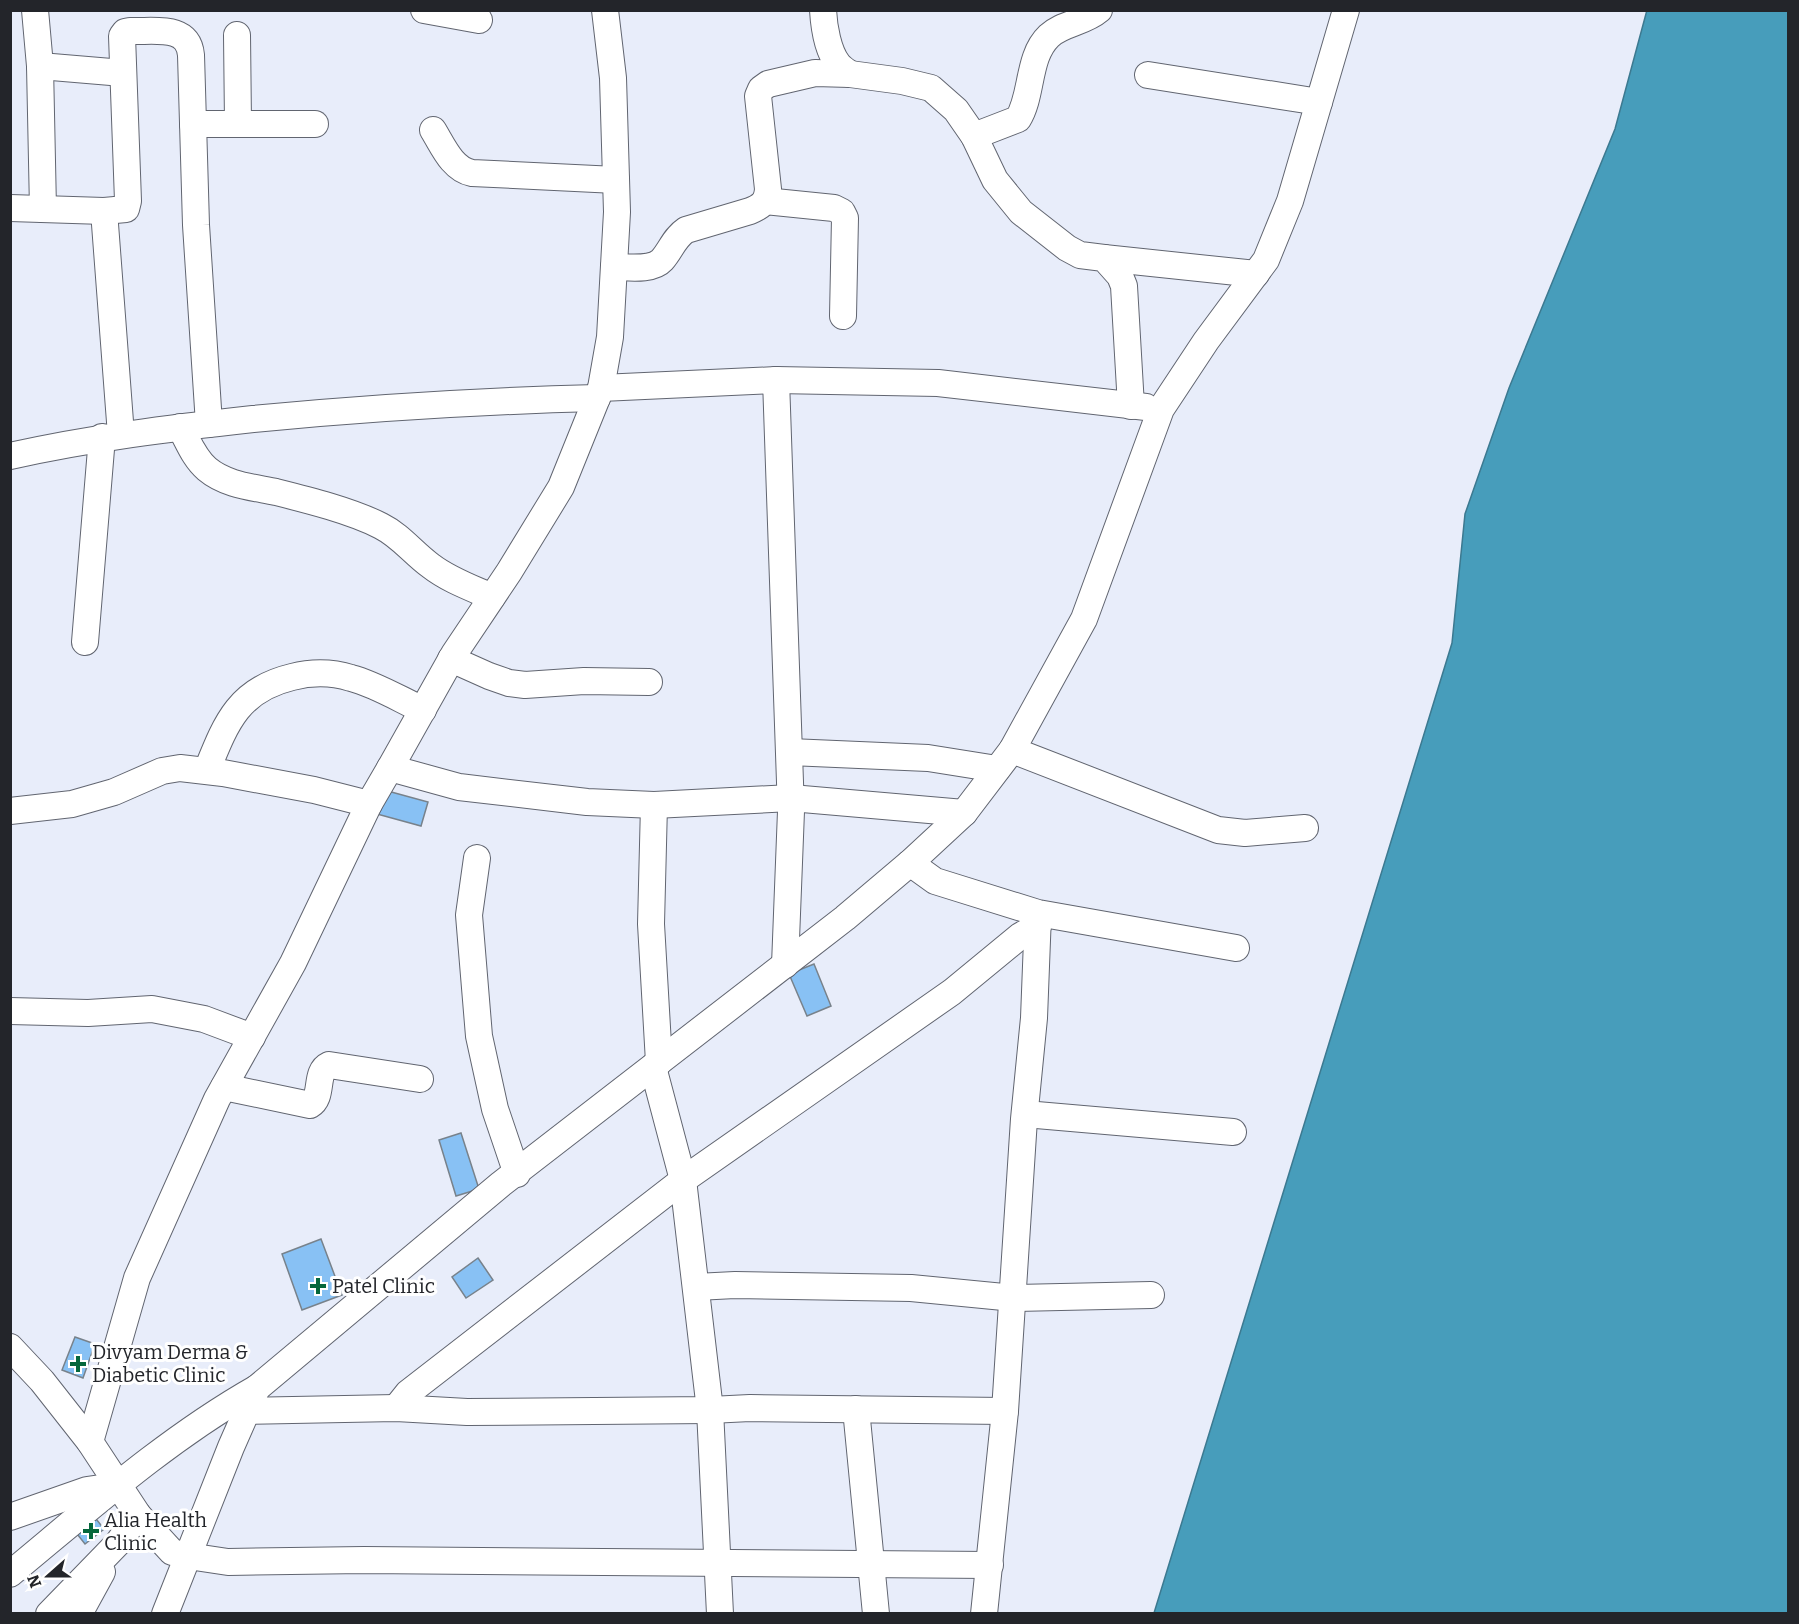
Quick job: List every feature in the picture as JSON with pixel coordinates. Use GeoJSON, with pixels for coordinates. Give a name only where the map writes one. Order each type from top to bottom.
{"type":"FeatureCollection","features":[{"type":"Feature","properties":{"kind":"street"},"geometry":{"type":"LineString","coordinates":[[36,10],[40,66],[43,209]]}},
{"type":"Feature","properties":{"kind":"street"},"geometry":{"type":"LineString","coordinates":[[424,10],[479,20]]}},
{"type":"Feature","properties":{"kind":"street"},"geometry":{"type":"LineString","coordinates":[[90,1442],[137,1278],[224,1087],[293,963],[369,804],[452,660],[561,487],[599,393],[610,337],[617,212],[613,78],[605,10]]}},
{"type":"Feature","properties":{"kind":"street"},"geometry":{"type":"LineString","coordinates":[[823,10],[824,23],[832,50],[838,63],[850,74]]}},
{"type":"Feature","properties":{"kind":"street"},"geometry":{"type":"LineString","coordinates":[[974,136],[1018,119],[1036,59],[1047,38],[1054,32],[1086,19],[1099,10]]}},
{"type":"Feature","properties":{"kind":"street"},"geometry":{"type":"LineString","coordinates":[[10,1574],[117,1485],[182,1435],[223,1407],[257,1388],[501,1184],[517,1174],[845,918],[964,813],[1005,759],[1084,620],[1161,409],[1206,341],[1266,260],[1290,201],[1346,10]]}},
{"type":"Feature","properties":{"kind":"street"},"geometry":{"type":"LineString","coordinates":[[10,208],[104,211],[123,210],[128,206],[122,40],[125,32],[174,33],[187,40],[191,55],[196,225],[209,424]]}},
{"type":"Feature","properties":{"kind":"street"},"geometry":{"type":"LineString","coordinates":[[237,35],[238,123]]}},
{"type":"Feature","properties":{"kind":"street"},"geometry":{"type":"LineString","coordinates":[[40,66],[123,73]]}},
{"type":"Feature","properties":{"kind":"street"},"geometry":{"type":"LineString","coordinates":[[614,267],[657,264],[679,234],[686,230],[759,207],[765,201],[768,189],[758,96],[761,89],[777,81],[815,73],[850,74],[902,81],[931,88],[956,110],[974,136],[995,180],[1021,212],[1067,248],[1080,255],[1256,274]]}},
{"type":"Feature","properties":{"kind":"street"},"geometry":{"type":"LineString","coordinates":[[1148,75],[1319,102]]}},
{"type":"Feature","properties":{"kind":"street"},"geometry":{"type":"LineString","coordinates":[[193,124],[315,124]]}},
{"type":"Feature","properties":{"kind":"street"},"geometry":{"type":"LineString","coordinates":[[433,130],[457,167],[463,171],[616,180]]}},
{"type":"Feature","properties":{"kind":"street"},"geometry":{"type":"LineString","coordinates":[[765,201],[834,208],[842,212],[844,218],[843,316]]}},
{"type":"Feature","properties":{"kind":"street"},"geometry":{"type":"LineString","coordinates":[[85,642],[111,436],[104,211]]}},
{"type":"Feature","properties":{"kind":"street"},"geometry":{"type":"LineString","coordinates":[[1104,258],[1120,276],[1124,286],[1131,406]]}},
{"type":"Feature","properties":{"kind":"street"},"geometry":{"type":"LineString","coordinates":[[10,456],[111,436],[351,409],[776,380],[938,383],[1161,409]]}},
{"type":"Feature","properties":{"kind":"street"},"geometry":{"type":"LineString","coordinates":[[776,380],[791,798],[785,964]]}},
{"type":"Feature","properties":{"kind":"street"},"geometry":{"type":"LineString","coordinates":[[180,427],[194,455],[205,468],[216,476],[230,482],[278,493],[360,517],[379,525],[396,535],[431,567],[492,597]]}},
{"type":"Feature","properties":{"kind":"street"},"geometry":{"type":"LineString","coordinates":[[452,660],[509,683],[525,685],[649,682]]}},
{"type":"Feature","properties":{"kind":"street"},"geometry":{"type":"LineString","coordinates":[[207,770],[237,709],[252,693],[273,681],[298,676],[334,674],[353,678],[423,710]]}},
{"type":"Feature","properties":{"kind":"street"},"geometry":{"type":"LineString","coordinates":[[790,752],[1005,759],[1218,830],[1245,833],[1305,828]]}},
{"type":"Feature","properties":{"kind":"street"},"geometry":{"type":"LineString","coordinates":[[10,811],[72,804],[114,792],[162,771],[180,768],[207,770],[314,790],[369,804]]}},
{"type":"Feature","properties":{"kind":"street"},"geometry":{"type":"LineString","coordinates":[[390,768],[459,787],[587,802],[654,805],[791,798],[964,813]]}},
{"type":"Feature","properties":{"kind":"street"},"geometry":{"type":"LineString","coordinates":[[654,805],[651,924],[656,1065],[683,1180],[696,1287],[710,1410],[720,1614]]}},
{"type":"Feature","properties":{"kind":"street"},"geometry":{"type":"LineString","coordinates":[[477,858],[469,915],[478,1036],[495,1109],[517,1174]]}},
{"type":"Feature","properties":{"kind":"street"},"geometry":{"type":"LineString","coordinates":[[910,863],[935,880],[1038,920],[1236,948]]}},
{"type":"Feature","properties":{"kind":"street"},"geometry":{"type":"LineString","coordinates":[[984,1614],[1014,1298],[1024,1114],[1034,1018],[1038,920]]}},
{"type":"Feature","properties":{"kind":"street"},"geometry":{"type":"LineString","coordinates":[[396,1408],[408,1393],[683,1180],[952,992],[1038,920]]}},
{"type":"Feature","properties":{"kind":"street"},"geometry":{"type":"LineString","coordinates":[[10,1011],[87,1013],[152,1009],[204,1019],[252,1037]]}},
{"type":"Feature","properties":{"kind":"street"},"geometry":{"type":"LineString","coordinates":[[224,1087],[310,1106],[316,1100],[322,1071],[329,1065],[420,1079]]}},
{"type":"Feature","properties":{"kind":"street"},"geometry":{"type":"LineString","coordinates":[[1024,1114],[1233,1132]]}},
{"type":"Feature","properties":{"kind":"street"},"geometry":{"type":"LineString","coordinates":[[696,1287],[735,1285],[911,1288],[1014,1298],[1151,1295]]}},
{"type":"Feature","properties":{"kind":"street"},"geometry":{"type":"LineString","coordinates":[[10,1347],[42,1382],[90,1442],[138,1515],[172,1552],[188,1556],[228,1562],[364,1560],[990,1565]]}},
{"type":"Feature","properties":{"kind":"street"},"geometry":{"type":"LineString","coordinates":[[165,1614],[257,1388]]}},
{"type":"Feature","properties":{"kind":"street"},"geometry":{"type":"LineString","coordinates":[[247,1411],[396,1408],[467,1412],[750,1408],[1005,1411]]}},
{"type":"Feature","properties":{"kind":"street"},"geometry":{"type":"LineString","coordinates":[[856,1409],[876,1614]]}},
{"type":"Feature","properties":{"kind":"street"},"geometry":{"type":"LineString","coordinates":[[10,1517],[87,1490],[117,1485]]}},
{"type":"Feature","properties":{"kind":"street"},"geometry":{"type":"LineString","coordinates":[[79,1614],[118,1543],[138,1515]]}},
{"type":"Feature","properties":{"kind":"street"},"geometry":{"type":"LineString","coordinates":[[49,1614],[118,1543]]}},
{"type":"Feature","properties":{"kind":"water"},"geometry":{"type":"Polygon","coordinates":[[[1647,10],[1788,11],[1788,1613],[1154,1613],[1452,643],[1465,514],[1509,388],[1615,129],[1647,10]]]}},
{"type":"Feature","properties":{"kind":"building"},"geometry":{"type":"Polygon","coordinates":[[[384,790],[428,802],[421,826],[377,814],[384,790]]]}},
{"type":"Feature","properties":{"kind":"building"},"geometry":{"type":"Polygon","coordinates":[[[814,964],[831,1006],[807,1016],[789,974],[814,964]]]}},
{"type":"Feature","properties":{"kind":"building"},"geometry":{"type":"Polygon","coordinates":[[[461,1133],[479,1189],[456,1196],[439,1140],[461,1133]]]}},
{"type":"Feature","properties":{"kind":"building"},"geometry":{"type":"Polygon","coordinates":[[[321,1239],[342,1295],[302,1310],[282,1254],[321,1239]]]}},
{"type":"Feature","properties":{"kind":"building"},"geometry":{"type":"Polygon","coordinates":[[[478,1258],[493,1280],[466,1298],[452,1277],[478,1258]]]}},
{"type":"Feature","properties":{"kind":"building"},"geometry":{"type":"Polygon","coordinates":[[[75,1337],[95,1344],[83,1378],[62,1370],[75,1337]]]}},
{"type":"Feature","properties":{"kind":"building"},"geometry":{"type":"Polygon","coordinates":[[[93,1515],[104,1529],[85,1544],[74,1530],[93,1515]]]}},
{"type":"Feature","properties":{"kind":"place","name":"Patel Clinic"},"geometry":{"type":"Point","coordinates":[318,1286]}},
{"type":"Feature","properties":{"kind":"place","name":"Divyam Derma & Diabetic Clinic"},"geometry":{"type":"Point","coordinates":[78,1364]}},
{"type":"Feature","properties":{"kind":"place","name":"Alia Health Clinic"},"geometry":{"type":"Point","coordinates":[91,1531]}}]}
